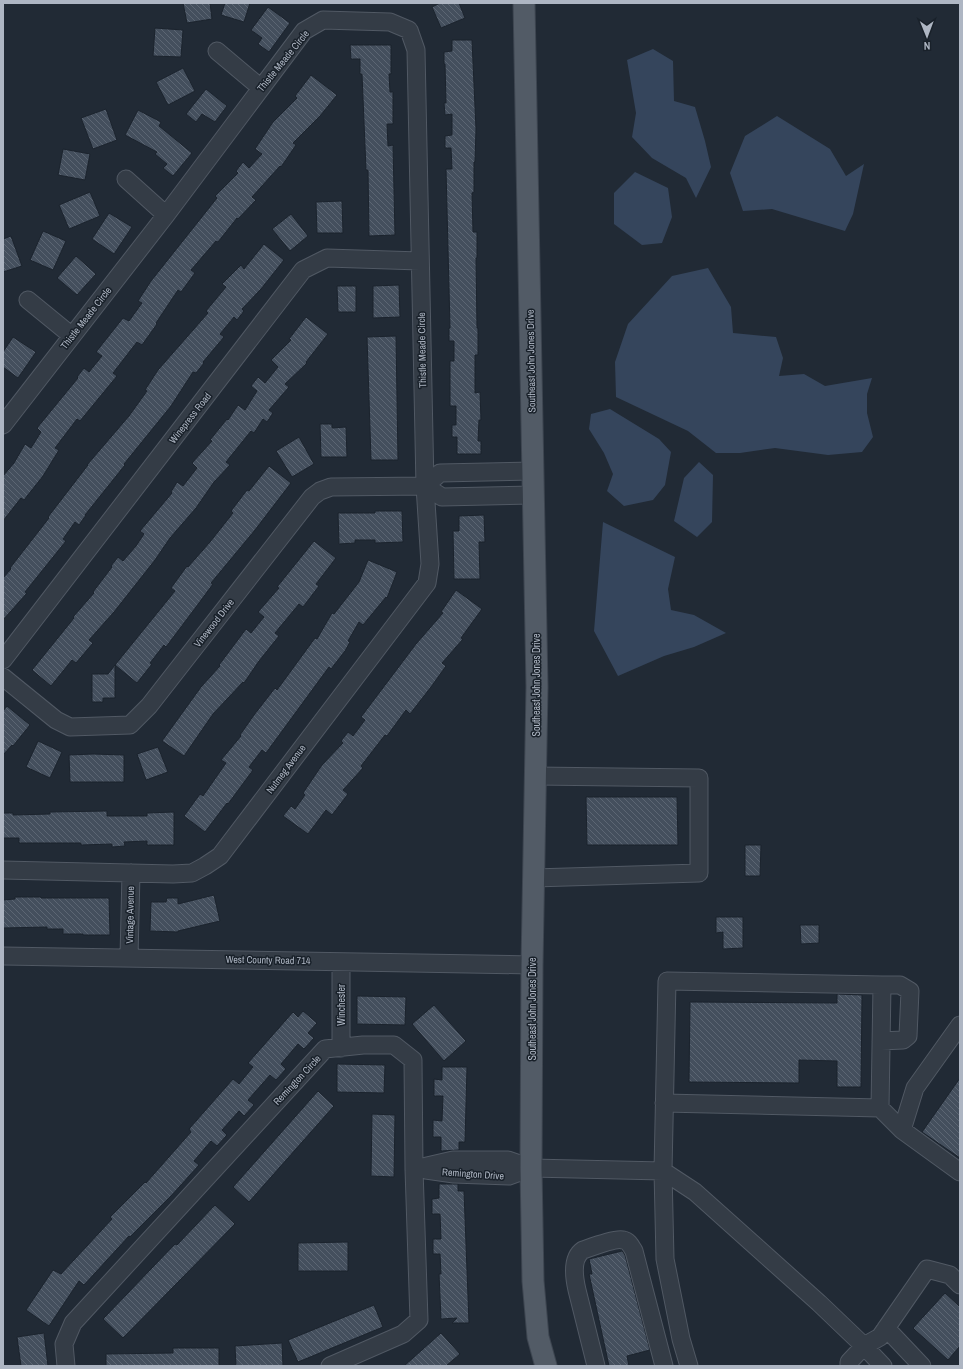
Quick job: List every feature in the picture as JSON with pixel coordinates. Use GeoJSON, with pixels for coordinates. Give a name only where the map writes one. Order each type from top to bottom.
{"type":"FeatureCollection","features":[{"type":"Feature","properties":{"kind":"main road","name":"Southeast John Jones Drive"},"geometry":{"type":"LineString","coordinates":[[524,3],[537,687],[532,965],[531,1168],[533,1280],[538,1337],[546,1366]]}},
{"type":"Feature","properties":{"kind":"street","name":"Thistle Meade Circle"},"geometry":{"type":"LineString","coordinates":[[3,425],[166,214],[304,31],[323,20],[390,22],[409,30],[416,50],[425,486]]}},
{"type":"Feature","properties":{"kind":"street"},"geometry":{"type":"LineString","coordinates":[[217,51],[261,88]]}},
{"type":"Feature","properties":{"kind":"street"},"geometry":{"type":"LineString","coordinates":[[126,179],[166,214]]}},
{"type":"Feature","properties":{"kind":"street","name":"Winepress Road"},"geometry":{"type":"LineString","coordinates":[[3,660],[303,270],[327,258],[420,261]]}},
{"type":"Feature","properties":{"kind":"street"},"geometry":{"type":"LineString","coordinates":[[28,300],[72,336]]}},
{"type":"Feature","properties":{"kind":"street"},"geometry":{"type":"LineString","coordinates":[[533,471],[440,473],[425,486],[442,497],[533,495]]}},
{"type":"Feature","properties":{"kind":"street","name":"Vinewood Drive"},"geometry":{"type":"LineString","coordinates":[[3,677],[56,720],[70,726],[130,726],[149,706],[312,497],[320,491],[331,487],[425,486]]}},
{"type":"Feature","properties":{"kind":"street","name":"Nutmeg Avenue"},"geometry":{"type":"LineString","coordinates":[[3,870],[173,874],[192,873],[220,856],[427,583],[430,564],[425,486]]}},
{"type":"Feature","properties":{"kind":"street"},"geometry":{"type":"LineString","coordinates":[[534,878],[699,873],[699,778],[535,776]]}},
{"type":"Feature","properties":{"kind":"street","name":"Vintage Avenue"},"geometry":{"type":"LineString","coordinates":[[129,957],[131,873]]}},
{"type":"Feature","properties":{"kind":"street","name":"West County Road 714"},"geometry":{"type":"LineString","coordinates":[[3,956],[532,965]]}},
{"type":"Feature","properties":{"kind":"street","name":"Winchester"},"geometry":{"type":"LineString","coordinates":[[341,962],[341,1048]]}},
{"type":"Feature","properties":{"kind":"street"},"geometry":{"type":"LineString","coordinates":[[689,1366],[681,1339],[665,1258],[663,1171],[667,981],[900,985],[910,991],[908,1036],[903,1040],[881,1041]]}},
{"type":"Feature","properties":{"kind":"street"},"geometry":{"type":"LineString","coordinates":[[880,1108],[882,985]]}},
{"type":"Feature","properties":{"kind":"street"},"geometry":{"type":"LineString","coordinates":[[902,1130],[915,1088],[960,1025]]}},
{"type":"Feature","properties":{"kind":"street","name":"Remington Circle"},"geometry":{"type":"LineString","coordinates":[[66,1366],[64,1344],[73,1323],[325,1049],[363,1045],[394,1045],[413,1060],[414,1168],[420,1320],[402,1334],[330,1366]]}},
{"type":"Feature","properties":{"kind":"street"},"geometry":{"type":"LineString","coordinates":[[664,1103],[880,1108],[902,1130],[960,1172]]}},
{"type":"Feature","properties":{"kind":"street","name":"Remington Drive"},"geometry":{"type":"LineString","coordinates":[[414,1168],[454,1174],[509,1176],[531,1168]]}},
{"type":"Feature","properties":{"kind":"street"},"geometry":{"type":"LineString","coordinates":[[531,1168],[663,1171],[695,1192],[794,1280],[883,1366]]}},
{"type":"Feature","properties":{"kind":"street"},"geometry":{"type":"LineString","coordinates":[[596,1366],[576,1290],[576,1258],[583,1250],[617,1240],[623,1240],[630,1244],[634,1251],[664,1366]]}},
{"type":"Feature","properties":{"kind":"street"},"geometry":{"type":"LineString","coordinates":[[850,1366],[849,1362],[864,1346],[880,1337],[927,1268],[950,1275],[960,1285]]}},
{"type":"Feature","properties":{"kind":"street"},"geometry":{"type":"LineString","coordinates":[[886,1328],[922,1366]]}},
{"type":"Feature","properties":{"kind":"water"},"geometry":{"type":"Polygon","coordinates":[[[653,49],[673,61],[674,101],[695,107],[705,141],[711,167],[696,198],[686,178],[652,158],[632,137],[636,113],[627,60],[653,49]]]}},
{"type":"Feature","properties":{"kind":"water"},"geometry":{"type":"Polygon","coordinates":[[[777,116],[830,149],[846,176],[864,164],[853,214],[845,231],[772,209],[743,211],[730,173],[745,136],[777,116]]]}},
{"type":"Feature","properties":{"kind":"water"},"geometry":{"type":"Polygon","coordinates":[[[635,172],[668,188],[672,217],[662,243],[642,245],[614,224],[614,193],[635,172]]]}},
{"type":"Feature","properties":{"kind":"water"},"geometry":{"type":"Polygon","coordinates":[[[708,268],[731,307],[733,333],[776,337],[783,358],[779,376],[804,374],[825,386],[872,378],[867,394],[867,413],[873,437],[862,452],[828,455],[775,448],[740,453],[716,453],[688,431],[616,397],[615,362],[628,324],[672,276],[708,268]]]}},
{"type":"Feature","properties":{"kind":"water"},"geometry":{"type":"Polygon","coordinates":[[[610,409],[659,439],[671,452],[665,485],[653,500],[624,506],[607,491],[613,474],[604,453],[589,429],[591,414],[610,409]]]}},
{"type":"Feature","properties":{"kind":"water"},"geometry":{"type":"Polygon","coordinates":[[[699,462],[713,475],[712,522],[697,537],[674,521],[684,478],[699,462]]]}},
{"type":"Feature","properties":{"kind":"water"},"geometry":{"type":"Polygon","coordinates":[[[603,522],[675,557],[668,589],[671,610],[694,615],[726,633],[694,647],[664,656],[618,676],[594,631],[603,522]]]}},
{"type":"Feature","properties":{"kind":"building"},"geometry":{"type":"Polygon","coordinates":[[[183,3],[210,3],[212,19],[187,23],[183,3]]]}},
{"type":"Feature","properties":{"kind":"building"},"geometry":{"type":"Polygon","coordinates":[[[225,3],[250,3],[244,22],[221,15],[225,3]]]}},
{"type":"Feature","properties":{"kind":"building"},"geometry":{"type":"Polygon","coordinates":[[[440,3],[459,3],[465,18],[441,28],[432,7],[440,3]]]}},
{"type":"Feature","properties":{"kind":"building"},"geometry":{"type":"Polygon","coordinates":[[[268,7],[290,23],[269,52],[258,44],[262,38],[251,30],[268,7]]]}},
{"type":"Feature","properties":{"kind":"building"},"geometry":{"type":"Polygon","coordinates":[[[155,28],[183,30],[181,57],[153,56],[155,28]]]}},
{"type":"Feature","properties":{"kind":"building"},"geometry":{"type":"Polygon","coordinates":[[[452,40],[472,40],[476,129],[474,192],[472,193],[473,232],[477,232],[476,258],[478,328],[478,355],[475,355],[475,393],[480,392],[481,420],[479,420],[478,441],[481,441],[481,454],[457,454],[457,437],[452,437],[452,425],[456,425],[456,406],[450,406],[450,361],[454,361],[454,341],[449,341],[450,328],[446,169],[452,169],[451,148],[445,148],[445,136],[452,135],[452,114],[445,115],[444,52],[452,51],[452,40]]]}},
{"type":"Feature","properties":{"kind":"building"},"geometry":{"type":"Polygon","coordinates":[[[350,45],[391,45],[391,74],[389,74],[390,92],[393,92],[393,124],[387,124],[388,146],[393,145],[395,235],[369,236],[368,170],[366,170],[362,74],[360,74],[360,59],[351,59],[350,45]]]}},
{"type":"Feature","properties":{"kind":"building"},"geometry":{"type":"Polygon","coordinates":[[[183,68],[195,91],[168,105],[156,82],[183,68]]]}},
{"type":"Feature","properties":{"kind":"building"},"geometry":{"type":"Polygon","coordinates":[[[311,75],[337,95],[320,116],[293,143],[296,145],[281,167],[280,166],[252,197],[256,200],[238,219],[237,218],[218,242],[216,241],[191,270],[195,273],[181,292],[178,290],[142,345],[137,342],[113,373],[117,376],[80,421],[77,419],[55,448],[59,450],[43,476],[24,500],[21,498],[3,521],[3,476],[14,463],[25,444],[31,448],[41,432],[37,428],[78,378],[77,377],[84,368],[89,372],[102,356],[96,352],[123,318],[129,321],[142,303],[138,301],[151,281],[217,198],[215,196],[238,173],[236,171],[243,162],[249,168],[262,154],[255,149],[273,122],[297,98],[295,96],[311,75]]]}},
{"type":"Feature","properties":{"kind":"building"},"geometry":{"type":"Polygon","coordinates":[[[206,89],[227,106],[215,122],[202,114],[196,122],[186,114],[206,89]]]}},
{"type":"Feature","properties":{"kind":"building"},"geometry":{"type":"Polygon","coordinates":[[[106,109],[117,140],[93,149],[81,118],[106,109]]]}},
{"type":"Feature","properties":{"kind":"building"},"geometry":{"type":"Polygon","coordinates":[[[138,110],[161,122],[159,126],[192,153],[173,176],[163,168],[167,164],[155,154],[157,152],[125,135],[138,110]]]}},
{"type":"Feature","properties":{"kind":"building"},"geometry":{"type":"Polygon","coordinates":[[[63,149],[90,154],[85,180],[58,175],[63,149]]]}},
{"type":"Feature","properties":{"kind":"building"},"geometry":{"type":"Polygon","coordinates":[[[90,192],[100,216],[69,229],[59,205],[90,192]]]}},
{"type":"Feature","properties":{"kind":"building"},"geometry":{"type":"Polygon","coordinates":[[[342,201],[343,233],[317,233],[316,202],[342,201]]]}},
{"type":"Feature","properties":{"kind":"building"},"geometry":{"type":"Polygon","coordinates":[[[109,213],[132,227],[114,254],[92,239],[109,213]]]}},
{"type":"Feature","properties":{"kind":"building"},"geometry":{"type":"Polygon","coordinates":[[[291,214],[308,236],[290,251],[272,229],[291,214]]]}},
{"type":"Feature","properties":{"kind":"building"},"geometry":{"type":"Polygon","coordinates":[[[43,231],[66,241],[53,270],[30,260],[43,231]]]}},
{"type":"Feature","properties":{"kind":"building"},"geometry":{"type":"Polygon","coordinates":[[[11,236],[22,266],[3,272],[3,239],[11,236]]]}},
{"type":"Feature","properties":{"kind":"building"},"geometry":{"type":"Polygon","coordinates":[[[264,244],[284,260],[261,289],[242,309],[244,311],[237,320],[234,317],[220,334],[224,337],[203,362],[204,363],[196,373],[193,372],[171,406],[124,464],[125,465],[85,515],[79,525],[75,522],[63,539],[66,541],[25,592],[27,593],[3,620],[3,578],[87,465],[129,416],[147,391],[145,390],[158,370],[208,313],[206,311],[226,287],[222,284],[241,265],[244,269],[264,244]]]}},
{"type":"Feature","properties":{"kind":"building"},"geometry":{"type":"Polygon","coordinates":[[[76,256],[96,274],[77,295],[57,278],[76,256]]]}},
{"type":"Feature","properties":{"kind":"building"},"geometry":{"type":"Polygon","coordinates":[[[399,285],[400,317],[373,318],[373,286],[399,285]]]}},
{"type":"Feature","properties":{"kind":"building"},"geometry":{"type":"Polygon","coordinates":[[[337,286],[356,286],[356,312],[338,312],[337,286]]]}},
{"type":"Feature","properties":{"kind":"building"},"geometry":{"type":"Polygon","coordinates":[[[306,317],[328,334],[306,362],[307,363],[285,384],[289,387],[269,410],[273,413],[267,422],[263,419],[254,433],[251,431],[226,462],[230,465],[214,482],[196,508],[170,538],[155,560],[114,612],[89,640],[93,643],[76,663],[72,660],[51,686],[32,670],[74,618],[73,617],[94,593],[93,592],[118,557],[123,561],[136,546],[144,534],[140,531],[172,493],[171,492],[177,482],[183,486],[197,468],[192,463],[212,441],[210,440],[227,419],[228,420],[238,405],[245,410],[257,391],[251,386],[258,377],[265,383],[278,367],[271,360],[291,340],[289,339],[306,317]]]}},
{"type":"Feature","properties":{"kind":"building"},"geometry":{"type":"Polygon","coordinates":[[[396,336],[398,460],[371,460],[367,337],[396,336]]]}},
{"type":"Feature","properties":{"kind":"building"},"geometry":{"type":"Polygon","coordinates":[[[13,337],[36,352],[18,378],[3,367],[3,352],[13,337]]]}},
{"type":"Feature","properties":{"kind":"building"},"geometry":{"type":"Polygon","coordinates":[[[320,424],[332,424],[332,428],[346,427],[347,457],[321,457],[320,424]]]}},
{"type":"Feature","properties":{"kind":"building"},"geometry":{"type":"Polygon","coordinates":[[[299,437],[314,464],[292,477],[276,451],[299,437]]]}},
{"type":"Feature","properties":{"kind":"building"},"geometry":{"type":"Polygon","coordinates":[[[269,466],[291,483],[255,530],[211,583],[213,584],[199,603],[166,647],[164,645],[150,663],[152,664],[137,683],[115,665],[175,591],[171,588],[187,566],[188,567],[210,542],[233,513],[231,511],[247,490],[249,491],[269,466]]]}},
{"type":"Feature","properties":{"kind":"building"},"geometry":{"type":"Polygon","coordinates":[[[375,511],[402,511],[403,542],[375,543],[375,540],[355,540],[355,543],[339,544],[338,513],[375,513],[375,511]]]}},
{"type":"Feature","properties":{"kind":"building"},"geometry":{"type":"Polygon","coordinates":[[[484,515],[485,542],[479,542],[480,579],[454,579],[453,531],[459,531],[459,516],[484,515]]]}},
{"type":"Feature","properties":{"kind":"building"},"geometry":{"type":"Polygon","coordinates":[[[314,541],[336,558],[316,584],[319,586],[303,607],[299,604],[275,633],[279,636],[244,683],[243,682],[213,714],[184,756],[162,741],[201,687],[220,666],[219,665],[246,629],[251,633],[264,617],[258,612],[279,588],[277,587],[314,541]]]}},
{"type":"Feature","properties":{"kind":"building"},"geometry":{"type":"Polygon","coordinates":[[[368,560],[397,572],[387,598],[386,597],[363,625],[359,622],[348,641],[350,642],[345,651],[331,669],[329,667],[266,753],[262,750],[249,767],[253,770],[205,832],[184,816],[200,794],[203,796],[226,763],[221,760],[241,736],[240,735],[254,715],[275,688],[277,690],[315,638],[317,639],[332,613],[334,614],[359,582],[368,560]]]}},
{"type":"Feature","properties":{"kind":"building"},"geometry":{"type":"Polygon","coordinates":[[[456,590],[482,609],[461,638],[463,639],[442,663],[446,666],[431,687],[410,714],[406,710],[387,736],[385,735],[361,766],[363,768],[343,790],[348,794],[332,815],[326,810],[308,834],[283,816],[291,806],[295,809],[305,795],[303,793],[322,765],[343,743],[341,741],[348,732],[353,736],[365,720],[361,717],[416,644],[443,613],[441,612],[456,590]]]}},
{"type":"Feature","properties":{"kind":"building"},"geometry":{"type":"Polygon","coordinates":[[[115,665],[115,698],[103,698],[103,702],[92,702],[92,674],[108,674],[115,665]]]}},
{"type":"Feature","properties":{"kind":"building"},"geometry":{"type":"Polygon","coordinates":[[[7,706],[30,725],[13,746],[12,745],[3,755],[3,711],[7,706]]]}},
{"type":"Feature","properties":{"kind":"building"},"geometry":{"type":"Polygon","coordinates":[[[38,741],[62,752],[50,778],[26,767],[38,741]]]}},
{"type":"Feature","properties":{"kind":"building"},"geometry":{"type":"Polygon","coordinates":[[[158,747],[168,772],[146,780],[137,754],[158,747]]]}},
{"type":"Feature","properties":{"kind":"building"},"geometry":{"type":"Polygon","coordinates":[[[69,755],[124,755],[124,782],[70,782],[69,755]]]}},
{"type":"Feature","properties":{"kind":"building"},"geometry":{"type":"Polygon","coordinates":[[[586,797],[677,797],[678,845],[587,845],[586,797]]]}},
{"type":"Feature","properties":{"kind":"building"},"geometry":{"type":"Polygon","coordinates":[[[107,811],[107,816],[147,816],[147,813],[174,812],[174,845],[147,845],[147,841],[124,842],[125,846],[112,847],[112,844],[81,845],[81,843],[19,843],[19,838],[3,838],[3,813],[13,813],[13,815],[50,814],[50,812],[107,811]]]}},
{"type":"Feature","properties":{"kind":"building"},"geometry":{"type":"Polygon","coordinates":[[[745,845],[761,845],[760,876],[745,876],[745,845]]]}},
{"type":"Feature","properties":{"kind":"building"},"geometry":{"type":"Polygon","coordinates":[[[214,895],[220,921],[178,932],[150,931],[151,902],[166,902],[167,898],[178,898],[178,904],[214,895]]]}},
{"type":"Feature","properties":{"kind":"building"},"geometry":{"type":"Polygon","coordinates":[[[15,897],[109,898],[110,935],[63,934],[63,929],[47,929],[47,927],[3,928],[3,900],[15,899],[15,897]]]}},
{"type":"Feature","properties":{"kind":"building"},"geometry":{"type":"Polygon","coordinates":[[[716,917],[743,917],[743,948],[723,949],[723,932],[716,933],[716,917]]]}},
{"type":"Feature","properties":{"kind":"building"},"geometry":{"type":"Polygon","coordinates":[[[800,925],[819,925],[819,943],[801,944],[800,925]]]}},
{"type":"Feature","properties":{"kind":"building"},"geometry":{"type":"Polygon","coordinates":[[[837,994],[862,995],[861,1087],[837,1087],[837,1061],[799,1060],[799,1083],[689,1082],[690,1002],[837,1003],[837,994]]]}},
{"type":"Feature","properties":{"kind":"building"},"geometry":{"type":"Polygon","coordinates":[[[357,996],[406,997],[405,1025],[357,1024],[357,996]]]}},
{"type":"Feature","properties":{"kind":"building"},"geometry":{"type":"Polygon","coordinates":[[[434,1005],[466,1041],[444,1061],[412,1024],[434,1005]]]}},
{"type":"Feature","properties":{"kind":"building"},"geometry":{"type":"Polygon","coordinates":[[[303,1011],[317,1023],[308,1033],[314,1038],[304,1049],[298,1044],[281,1064],[286,1069],[276,1080],[270,1075],[248,1100],[254,1105],[244,1116],[239,1111],[222,1130],[227,1135],[217,1146],[211,1141],[194,1161],[199,1165],[171,1196],[130,1237],[129,1236],[84,1285],[79,1281],[49,1326],[26,1310],[53,1270],[61,1274],[112,1219],[110,1217],[145,1182],[146,1183],[191,1132],[189,1129],[233,1079],[239,1084],[253,1067],[248,1063],[293,1012],[298,1017],[303,1011]]]}},
{"type":"Feature","properties":{"kind":"building"},"geometry":{"type":"Polygon","coordinates":[[[337,1064],[385,1065],[384,1093],[337,1092],[337,1064]]]}},
{"type":"Feature","properties":{"kind":"building"},"geometry":{"type":"Polygon","coordinates":[[[442,1067],[467,1067],[465,1142],[459,1142],[459,1150],[441,1151],[441,1137],[433,1137],[433,1120],[442,1121],[443,1096],[434,1096],[434,1079],[442,1080],[442,1067]]]}},
{"type":"Feature","properties":{"kind":"building"},"geometry":{"type":"Polygon","coordinates":[[[960,1078],[960,1158],[922,1132],[960,1078]]]}},
{"type":"Feature","properties":{"kind":"building"},"geometry":{"type":"Polygon","coordinates":[[[318,1091],[334,1106],[249,1202],[233,1187],[318,1091]]]}},
{"type":"Feature","properties":{"kind":"building"},"geometry":{"type":"Polygon","coordinates":[[[372,1114],[395,1115],[394,1177],[371,1176],[372,1114]]]}},
{"type":"Feature","properties":{"kind":"building"},"geometry":{"type":"Polygon","coordinates":[[[439,1184],[458,1184],[458,1191],[464,1191],[469,1323],[452,1323],[457,1318],[441,1319],[439,1274],[441,1274],[440,1254],[433,1254],[433,1239],[441,1239],[440,1214],[432,1214],[432,1199],[439,1198],[439,1184]]]}},
{"type":"Feature","properties":{"kind":"building"},"geometry":{"type":"Polygon","coordinates":[[[215,1205],[235,1224],[123,1338],[103,1319],[175,1244],[177,1245],[215,1205]]]}},
{"type":"Feature","properties":{"kind":"building"},"geometry":{"type":"Polygon","coordinates":[[[348,1242],[348,1271],[298,1271],[298,1243],[348,1242]]]}},
{"type":"Feature","properties":{"kind":"building"},"geometry":{"type":"Polygon","coordinates":[[[622,1251],[625,1255],[650,1350],[627,1356],[629,1366],[609,1366],[589,1274],[592,1274],[589,1259],[622,1251]]]}},
{"type":"Feature","properties":{"kind":"building"},"geometry":{"type":"Polygon","coordinates":[[[945,1293],[960,1307],[960,1346],[948,1360],[913,1328],[945,1293]]]}},
{"type":"Feature","properties":{"kind":"building"},"geometry":{"type":"Polygon","coordinates":[[[374,1305],[383,1327],[298,1362],[288,1340],[374,1305]]]}},
{"type":"Feature","properties":{"kind":"building"},"geometry":{"type":"Polygon","coordinates":[[[44,1333],[48,1366],[21,1366],[17,1337],[44,1333]]]}},
{"type":"Feature","properties":{"kind":"building"},"geometry":{"type":"Polygon","coordinates":[[[441,1333],[460,1354],[446,1366],[404,1366],[441,1333]]]}},
{"type":"Feature","properties":{"kind":"building"},"geometry":{"type":"Polygon","coordinates":[[[282,1343],[283,1366],[236,1366],[235,1346],[282,1343]]]}},
{"type":"Feature","properties":{"kind":"building"},"geometry":{"type":"Polygon","coordinates":[[[173,1348],[219,1348],[219,1366],[106,1366],[106,1354],[173,1353],[173,1348]]]}}]}
